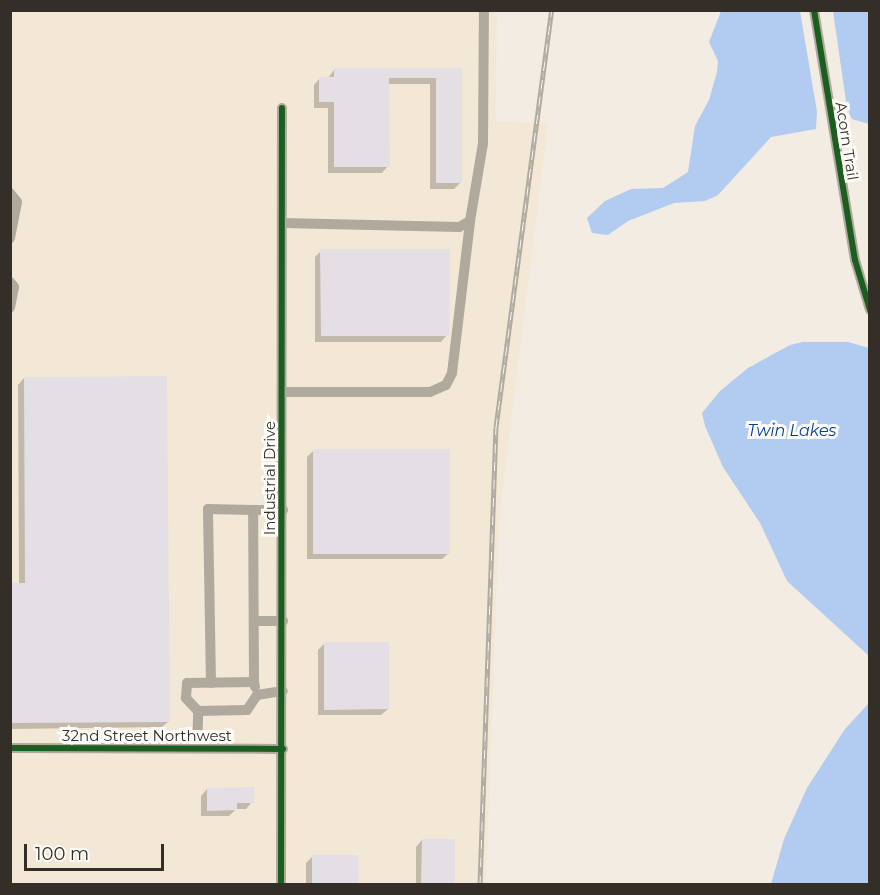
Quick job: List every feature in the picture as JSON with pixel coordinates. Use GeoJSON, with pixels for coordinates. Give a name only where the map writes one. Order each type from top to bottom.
{"type":"FeatureCollection","features":[{"type":"Feature","properties":{"kind":"street"},"geometry":{"type":"LineString","coordinates":[[282,392],[430,393],[446,385],[452,373],[470,221],[483,143],[484,10]]}},
{"type":"Feature","properties":{"kind":"street","name":"Acorn Trail"},"geometry":{"type":"LineString","coordinates":[[814,10],[855,260],[870,310]]}},
{"type":"Feature","properties":{"kind":"street","name":"Industrial Drive"},"geometry":{"type":"LineString","coordinates":[[281,885],[283,749],[282,108]]}},
{"type":"Feature","properties":{"kind":"street"},"geometry":{"type":"LineString","coordinates":[[10,193],[17,202],[10,238]]}},
{"type":"Feature","properties":{"kind":"street"},"geometry":{"type":"LineString","coordinates":[[282,223],[459,227],[470,221]]}},
{"type":"Feature","properties":{"kind":"street"},"geometry":{"type":"LineString","coordinates":[[10,282],[14,287],[10,308]]}},
{"type":"Feature","properties":{"kind":"street"},"geometry":{"type":"LineString","coordinates":[[210,683],[208,509],[282,510]]}},
{"type":"Feature","properties":{"kind":"street"},"geometry":{"type":"LineString","coordinates":[[198,711],[247,710],[257,695],[254,682],[253,510]]}},
{"type":"Feature","properties":{"kind":"street"},"geometry":{"type":"LineString","coordinates":[[254,621],[283,621]]}},
{"type":"Feature","properties":{"kind":"street"},"geometry":{"type":"LineString","coordinates":[[197,748],[198,711],[186,698],[187,683],[254,682]]}},
{"type":"Feature","properties":{"kind":"street"},"geometry":{"type":"LineString","coordinates":[[257,695],[283,691]]}},
{"type":"Feature","properties":{"kind":"street","name":"32nd Street Northwest"},"geometry":{"type":"LineString","coordinates":[[10,748],[283,749]]}},
{"type":"Feature","properties":{"kind":"shaded area"},"geometry":{"type":"Polygon","coordinates":[[[10,11],[497,11],[496,121],[548,123],[499,520],[486,884],[11,884],[10,11]]]}},
{"type":"Feature","properties":{"kind":"water"},"geometry":{"type":"Polygon","coordinates":[[[721,11],[800,11],[817,112],[816,129],[771,137],[718,195],[705,201],[674,203],[628,221],[608,235],[592,233],[587,218],[605,201],[631,189],[663,188],[688,172],[695,126],[709,100],[717,72],[718,61],[709,42],[721,11]]]}},
{"type":"Feature","properties":{"kind":"water"},"geometry":{"type":"Polygon","coordinates":[[[833,11],[869,11],[869,124],[852,119],[847,108],[833,11]]]}},
{"type":"Feature","properties":{"kind":"water","name":"Twin Lakes"},"geometry":{"type":"Polygon","coordinates":[[[803,342],[848,342],[869,348],[869,656],[787,581],[760,523],[723,467],[705,426],[702,413],[720,391],[748,368],[790,345],[803,342]]]}},
{"type":"Feature","properties":{"kind":"water"},"geometry":{"type":"Polygon","coordinates":[[[869,703],[869,884],[771,884],[784,839],[807,788],[845,729],[869,703]]]}},
{"type":"Feature","properties":{"kind":"building"},"geometry":{"type":"Polygon","coordinates":[[[334,68],[462,68],[462,183],[436,183],[436,78],[389,78],[390,167],[334,167],[334,102],[319,102],[319,77],[334,77],[334,68]]]}},
{"type":"Feature","properties":{"kind":"building"},"geometry":{"type":"Polygon","coordinates":[[[320,249],[450,249],[449,336],[321,336],[320,249]]]}},
{"type":"Feature","properties":{"kind":"building"},"geometry":{"type":"Polygon","coordinates":[[[167,376],[170,722],[10,723],[10,583],[25,583],[24,377],[167,376]]]}},
{"type":"Feature","properties":{"kind":"building"},"geometry":{"type":"Polygon","coordinates":[[[313,449],[450,449],[450,554],[313,554],[313,449]]]}},
{"type":"Feature","properties":{"kind":"building"},"geometry":{"type":"Polygon","coordinates":[[[324,642],[389,642],[389,709],[324,710],[324,642]]]}},
{"type":"Feature","properties":{"kind":"building"},"geometry":{"type":"Polygon","coordinates":[[[254,787],[254,803],[237,803],[237,810],[207,811],[207,788],[254,787]]]}},
{"type":"Feature","properties":{"kind":"building"},"geometry":{"type":"Polygon","coordinates":[[[422,839],[455,839],[455,885],[421,885],[422,839]]]}},
{"type":"Feature","properties":{"kind":"building"},"geometry":{"type":"Polygon","coordinates":[[[312,855],[358,855],[359,885],[312,885],[312,855]]]}},
{"type":"Feature","properties":{"kind":"railway"},"geometry":{"type":"LineString","coordinates":[[480,884],[496,427],[552,10]]}},
{"type":"Feature","properties":{"kind":"cycle path"},"geometry":{"type":"LineString","coordinates":[[814,10],[855,260],[870,310]]}},
{"type":"Feature","properties":{"kind":"cycle path"},"geometry":{"type":"LineString","coordinates":[[281,884],[282,108]]}},
{"type":"Feature","properties":{"kind":"cycle path"},"geometry":{"type":"LineString","coordinates":[[10,748],[283,749]]}}]}
